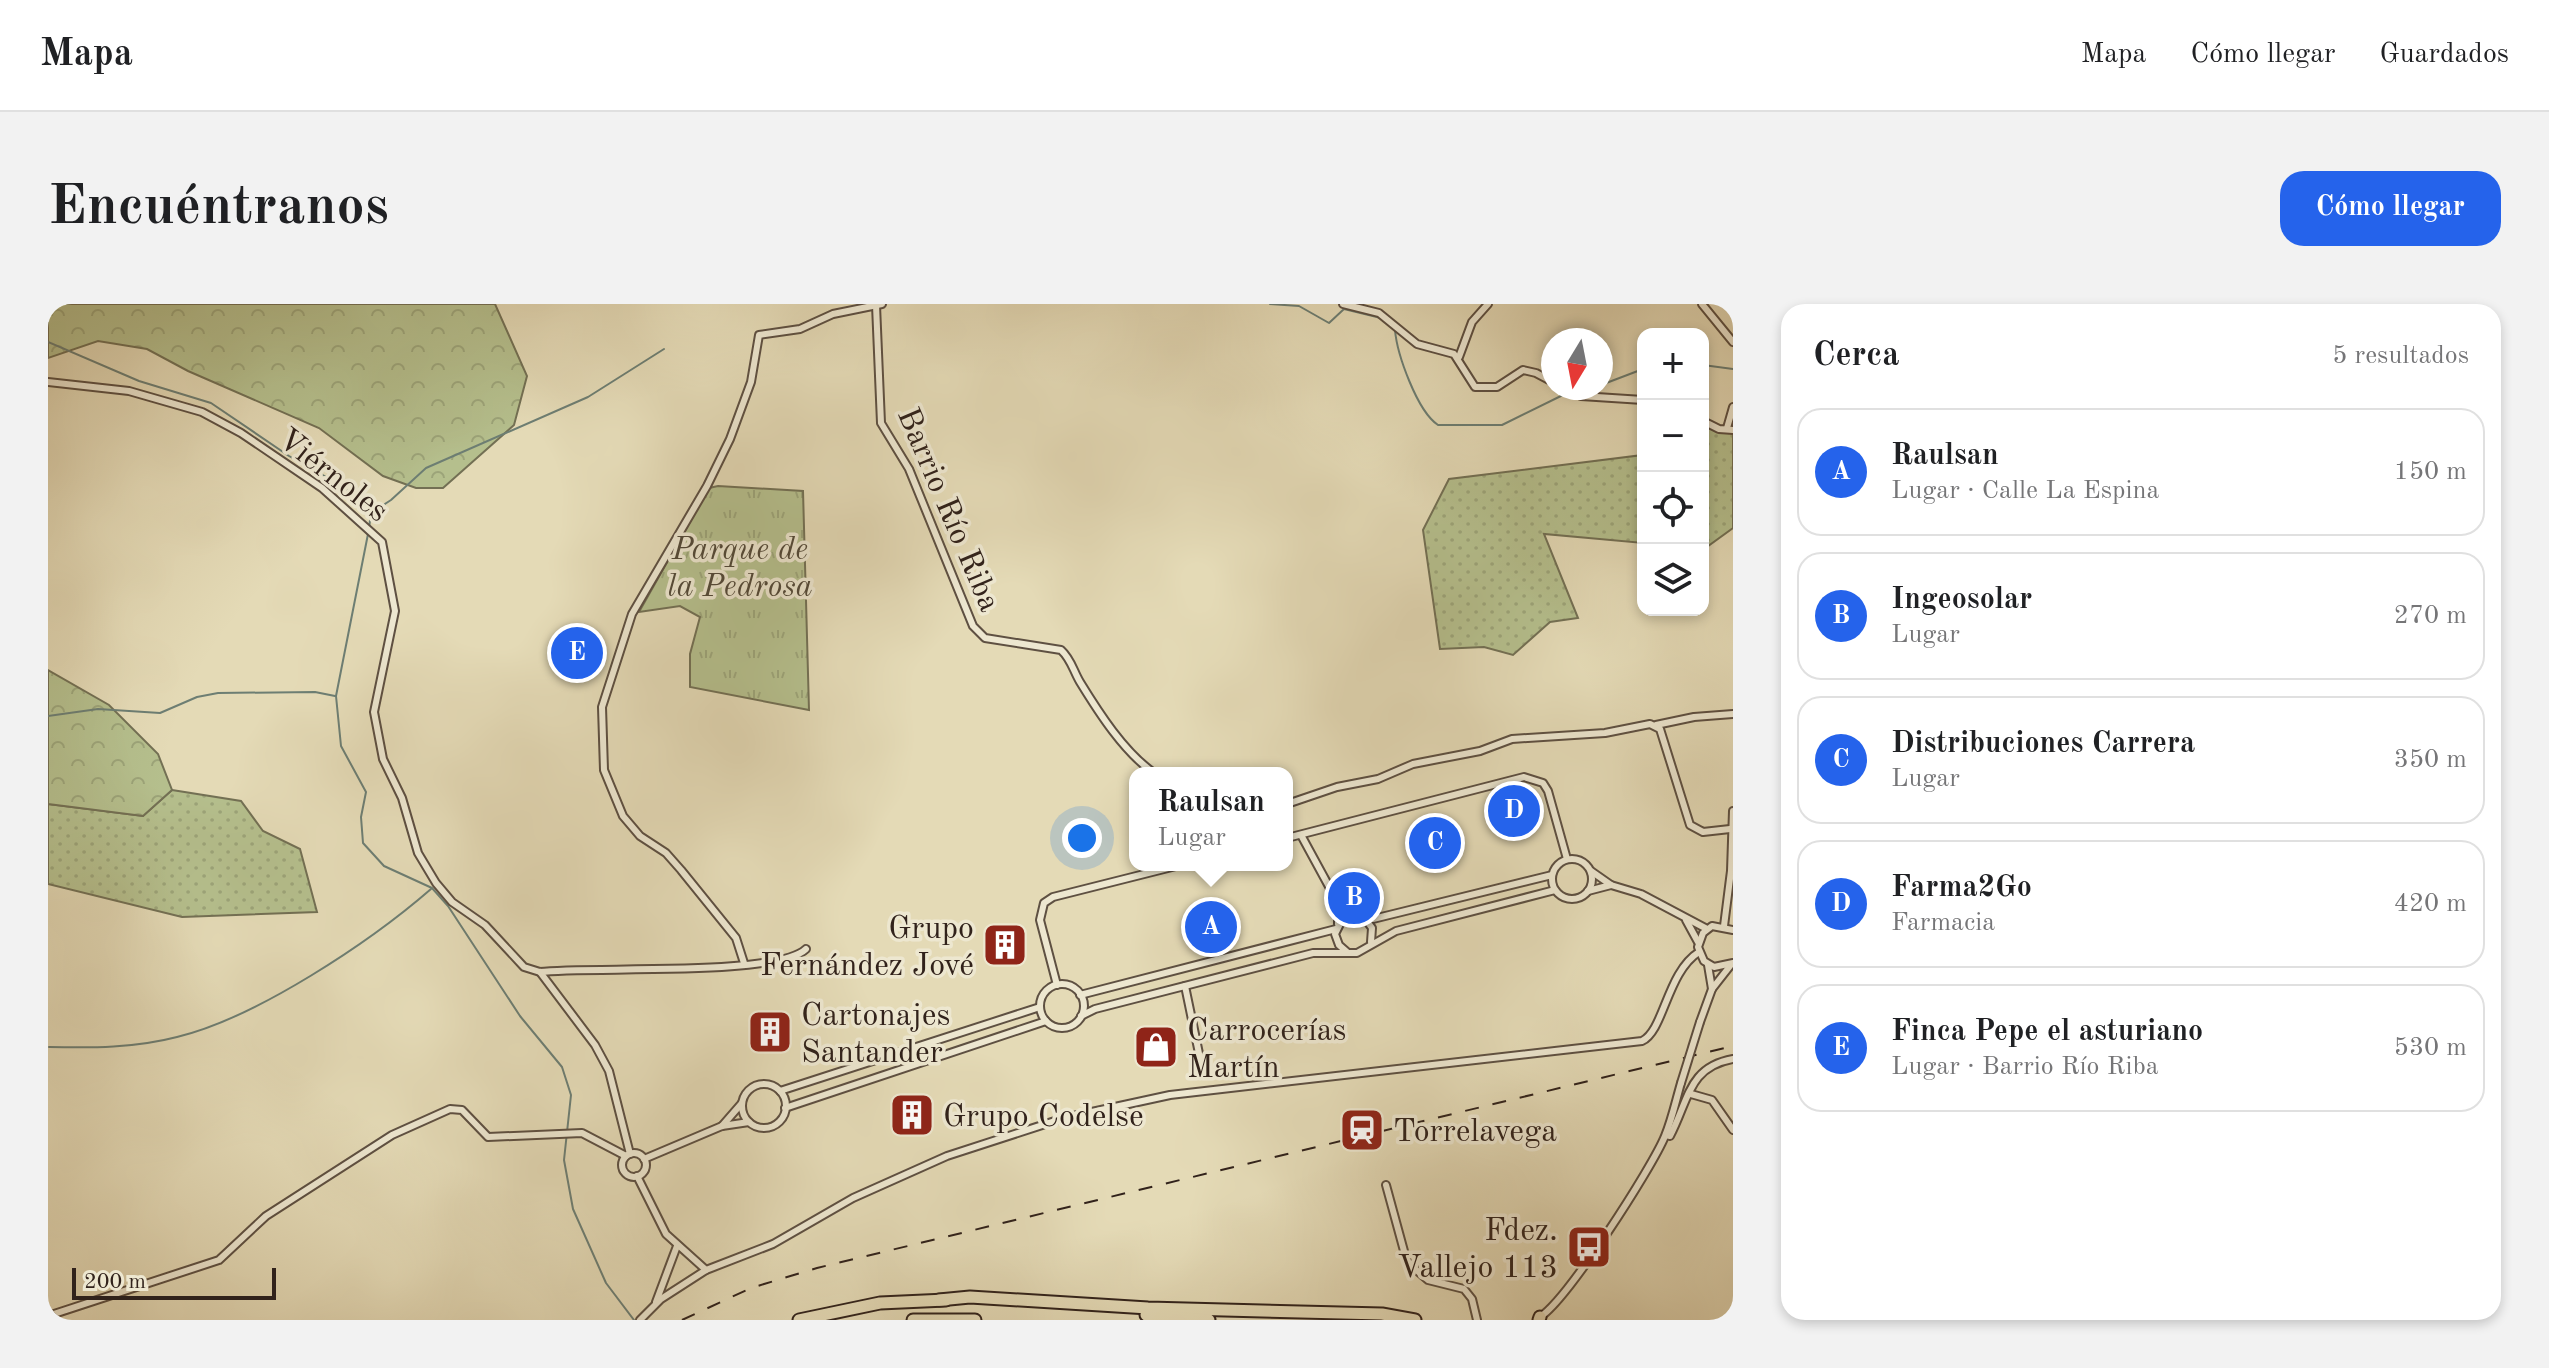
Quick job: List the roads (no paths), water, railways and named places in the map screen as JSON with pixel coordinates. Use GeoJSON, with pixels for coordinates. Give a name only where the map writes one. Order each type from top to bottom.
{"type":"FeatureCollection","features":[{"type":"Feature","properties":{"kind":"highway"},"geometry":{"type":"LineString","coordinates":[[799,1320],[880,1303],[970,1297],[1137,1307],[1382,1314],[1415,1320]]}},
{"type":"Feature","properties":{"kind":"highway"},"geometry":{"type":"LineString","coordinates":[[939,1300],[1209,1320]]}},
{"type":"Feature","properties":{"kind":"highway"},"geometry":{"type":"LineString","coordinates":[[913,1320],[975,1320]]}},
{"type":"Feature","properties":{"kind":"street"},"geometry":{"type":"LineString","coordinates":[[1343,304],[1379,313],[1417,344],[1459,357],[1475,387],[1497,387],[1523,370],[1541,377]]}},
{"type":"Feature","properties":{"kind":"street"},"geometry":{"type":"LineString","coordinates":[[1459,357],[1472,322],[1488,304]]}},
{"type":"Feature","properties":{"kind":"street"},"geometry":{"type":"LineString","coordinates":[[1702,304],[1733,342]]}},
{"type":"Feature","properties":{"kind":"street","name":"Barrio Río Riba"},"geometry":{"type":"LineString","coordinates":[[744,963],[736,938],[681,870],[666,853],[640,836],[623,816],[604,770],[606,738],[602,707],[632,614],[707,486],[730,439],[751,382],[759,335],[800,329],[859,306],[879,305],[881,423],[909,469],[973,626],[985,638],[1061,650],[1069,657],[1081,685],[1122,745],[1147,767]]}},
{"type":"Feature","properties":{"kind":"street","name":"Viérnoles"},"geometry":{"type":"LineString","coordinates":[[48,382],[151,395],[214,418],[322,488],[382,542],[395,611],[374,712],[383,759],[402,798],[418,853],[452,902],[485,925],[524,967],[540,972],[588,1035],[609,1071],[628,1155]]}},
{"type":"Feature","properties":{"kind":"street"},"geometry":{"type":"LineString","coordinates":[[1613,396],[1637,399]]}},
{"type":"Feature","properties":{"kind":"street"},"geometry":{"type":"LineString","coordinates":[[1709,424],[1719,429],[1730,429],[1733,407]]}},
{"type":"Feature","properties":{"kind":"street"},"geometry":{"type":"LineString","coordinates":[[1293,802],[1337,787],[1378,779],[1413,764],[1542,735],[1574,736],[1733,714]]}},
{"type":"Feature","properties":{"kind":"street"},"geometry":{"type":"LineString","coordinates":[[1656,725],[1690,825],[1703,832],[1730,829]]}},
{"type":"Feature","properties":{"kind":"street"},"geometry":{"type":"LineString","coordinates":[[1293,837],[1524,777],[1543,783],[1548,791],[1567,859]]}},
{"type":"Feature","properties":{"kind":"street"},"geometry":{"type":"LineString","coordinates":[[1724,926],[1731,871],[1733,811]]}},
{"type":"Feature","properties":{"kind":"street"},"geometry":{"type":"LineString","coordinates":[[1301,835],[1338,903],[1366,920],[1552,875]]}},
{"type":"Feature","properties":{"kind":"street"},"geometry":{"type":"LineString","coordinates":[[1555,890],[1552,875],[1557,864],[1567,859],[1584,862],[1611,885],[1641,894],[1686,920],[1707,929],[1724,926],[1733,930]]}},
{"type":"Feature","properties":{"kind":"street"},"geometry":{"type":"LineString","coordinates":[[1057,985],[1040,920],[1044,903],[1053,897],[1156,871]]}},
{"type":"Feature","properties":{"kind":"street"},"geometry":{"type":"LineString","coordinates":[[1588,891],[1591,871]]}},
{"type":"Feature","properties":{"kind":"street"},"geometry":{"type":"LineString","coordinates":[[1081,1016],[1084,1005],[1080,995],[1070,986],[1057,985],[1045,994],[1040,1007],[1046,1021],[1055,1027],[1067,1028],[1095,1009],[1313,953],[1362,951],[1396,931],[1555,890],[1571,899],[1611,885]]}},
{"type":"Feature","properties":{"kind":"street"},"geometry":{"type":"LineString","coordinates":[[1338,903],[1336,940],[1347,952]]}},
{"type":"Feature","properties":{"kind":"street"},"geometry":{"type":"LineString","coordinates":[[1080,995],[1337,926],[1356,916]]}},
{"type":"Feature","properties":{"kind":"street"},"geometry":{"type":"LineString","coordinates":[[1366,920],[1373,933],[1371,943]]}},
{"type":"Feature","properties":{"kind":"street"},"geometry":{"type":"LineString","coordinates":[[1686,920],[1698,943],[1699,952],[1708,964],[1712,989]]}},
{"type":"Feature","properties":{"kind":"street"},"geometry":{"type":"LineString","coordinates":[[1698,943],[1707,929]]}},
{"type":"Feature","properties":{"kind":"street"},"geometry":{"type":"LineString","coordinates":[[540,972],[569,968],[647,970],[791,959],[806,949]]}},
{"type":"Feature","properties":{"kind":"street"},"geometry":{"type":"LineString","coordinates":[[640,1320],[654,1305],[706,1270],[773,1244],[853,1198],[947,1156],[1064,1118],[1170,1095],[1648,1039],[1679,970],[1699,952]]}},
{"type":"Feature","properties":{"kind":"street"},"geometry":{"type":"LineString","coordinates":[[1708,964],[1720,968],[1732,963]]}},
{"type":"Feature","properties":{"kind":"street"},"geometry":{"type":"LineString","coordinates":[[1538,1319],[1564,1293],[1650,1165],[1666,1135],[1712,989],[1732,963]]}},
{"type":"Feature","properties":{"kind":"street"},"geometry":{"type":"LineString","coordinates":[[1185,986],[1201,1063]]}},
{"type":"Feature","properties":{"kind":"street"},"geometry":{"type":"LineString","coordinates":[[722,1126],[754,1087],[767,1085],[780,1091],[1040,1007]]}},
{"type":"Feature","properties":{"kind":"street"},"geometry":{"type":"LineString","coordinates":[[644,1159],[722,1126],[749,1122],[761,1128],[775,1125],[785,1108],[1046,1021]]}},
{"type":"Feature","properties":{"kind":"street"},"geometry":{"type":"LineString","coordinates":[[1666,1135],[1670,1136],[1691,1094],[1695,1078],[1707,1066],[1733,1059]]}},
{"type":"Feature","properties":{"kind":"street"},"geometry":{"type":"LineString","coordinates":[[780,1091],[785,1108]]}},
{"type":"Feature","properties":{"kind":"street"},"geometry":{"type":"LineString","coordinates":[[1691,1094],[1712,1100],[1733,1130]]}},
{"type":"Feature","properties":{"kind":"street"},"geometry":{"type":"LineString","coordinates":[[742,1103],[749,1122]]}},
{"type":"Feature","properties":{"kind":"street"},"geometry":{"type":"LineString","coordinates":[[48,1316],[219,1260],[288,1202],[392,1135],[450,1109],[462,1110],[488,1137],[563,1131],[596,1137],[628,1155],[638,1154],[644,1159],[645,1170],[637,1176]]}},
{"type":"Feature","properties":{"kind":"street"},"geometry":{"type":"LineString","coordinates":[[628,1155],[623,1170],[637,1176],[666,1234],[706,1270]]}},
{"type":"Feature","properties":{"kind":"street"},"geometry":{"type":"LineString","coordinates":[[1386,1185],[1407,1262],[1428,1280],[1464,1289],[1472,1299],[1477,1320]]}},
{"type":"Feature","properties":{"kind":"street"},"geometry":{"type":"LineString","coordinates":[[654,1305],[677,1246]]}},
{"type":"Feature","properties":{"kind":"street"},"geometry":{"type":"LineString","coordinates":[[1469,1320],[1474,1310]]}},
{"type":"Feature","properties":{"kind":"waterway"},"geometry":{"type":"LineString","coordinates":[[1270,304],[1299,306],[1329,323],[1344,309],[1381,318]]}},
{"type":"Feature","properties":{"kind":"waterway"},"geometry":{"type":"LineString","coordinates":[[1395,330],[1409,381],[1423,408],[1438,425],[1502,425],[1553,400]]}},
{"type":"Feature","properties":{"kind":"waterway"},"geometry":{"type":"LineString","coordinates":[[48,342],[139,381],[211,403],[289,456],[344,487],[370,512]]}},
{"type":"Feature","properties":{"kind":"waterway"},"geometry":{"type":"LineString","coordinates":[[371,513],[391,500],[426,468],[588,397],[664,349]]}},
{"type":"Feature","properties":{"kind":"waterway"},"geometry":{"type":"LineString","coordinates":[[1709,366],[1733,369]]}},
{"type":"Feature","properties":{"kind":"waterway"},"geometry":{"type":"LineString","coordinates":[[1613,380],[1637,371]]}},
{"type":"Feature","properties":{"kind":"waterway"},"geometry":{"type":"LineString","coordinates":[[369,528],[371,513]]}},
{"type":"Feature","properties":{"kind":"waterway"},"geometry":{"type":"LineString","coordinates":[[368,534],[336,696],[341,746],[366,792],[361,817],[363,843],[384,866],[432,888],[448,906],[520,1016],[562,1067],[571,1095],[564,1160],[573,1209],[606,1283],[634,1320]]}},
{"type":"Feature","properties":{"kind":"waterway"},"geometry":{"type":"LineString","coordinates":[[48,716],[98,709],[160,713],[197,697],[218,693],[315,692],[335,696]]}},
{"type":"Feature","properties":{"kind":"waterway"},"geometry":{"type":"LineString","coordinates":[[49,1047],[145,1043],[208,1027],[311,976],[377,932],[431,889]]}},
{"type":"Feature","properties":{"kind":"railway"},"geometry":{"type":"LineString","coordinates":[[682,1320],[751,1288],[817,1268],[1733,1046]]}},
{"type":"Feature","properties":{"kind":"place","name":"Finca Pepe el asturiano"},"geometry":{"type":"Point","coordinates":[577,653]}},
{"type":"Feature","properties":{"kind":"place","name":"Farma2Go"},"geometry":{"type":"Point","coordinates":[1514,811]}},
{"type":"Feature","properties":{"kind":"place","name":"Distribuciones Carrera"},"geometry":{"type":"Point","coordinates":[1435,843]}},
{"type":"Feature","properties":{"kind":"place","name":"Ingeosolar"},"geometry":{"type":"Point","coordinates":[1354,898]}},
{"type":"Feature","properties":{"kind":"place","name":"Raulsan"},"geometry":{"type":"Point","coordinates":[1211,927]}},
{"type":"Feature","properties":{"kind":"place","name":"Grupo Fernández Jové"},"geometry":{"type":"Point","coordinates":[1005,945]}},
{"type":"Feature","properties":{"kind":"place","name":"Cartonajes Santander"},"geometry":{"type":"Point","coordinates":[770,1032]}},
{"type":"Feature","properties":{"kind":"place","name":"Carrocerías Martín"},"geometry":{"type":"Point","coordinates":[1156,1047]}},
{"type":"Feature","properties":{"kind":"place","name":"Grupo Codelse"},"geometry":{"type":"Point","coordinates":[912,1115]}},
{"type":"Feature","properties":{"kind":"place","name":"Torrelavega"},"geometry":{"type":"Point","coordinates":[1362,1130]}},
{"type":"Feature","properties":{"kind":"place","name":"Fdez. Vallejo 113"},"geometry":{"type":"Point","coordinates":[1589,1247]}},
{"type":"Feature","properties":{"kind":"park label","name":"Parque de la Pedrosa"},"geometry":{"type":"Point","coordinates":[740,566]}}]}
